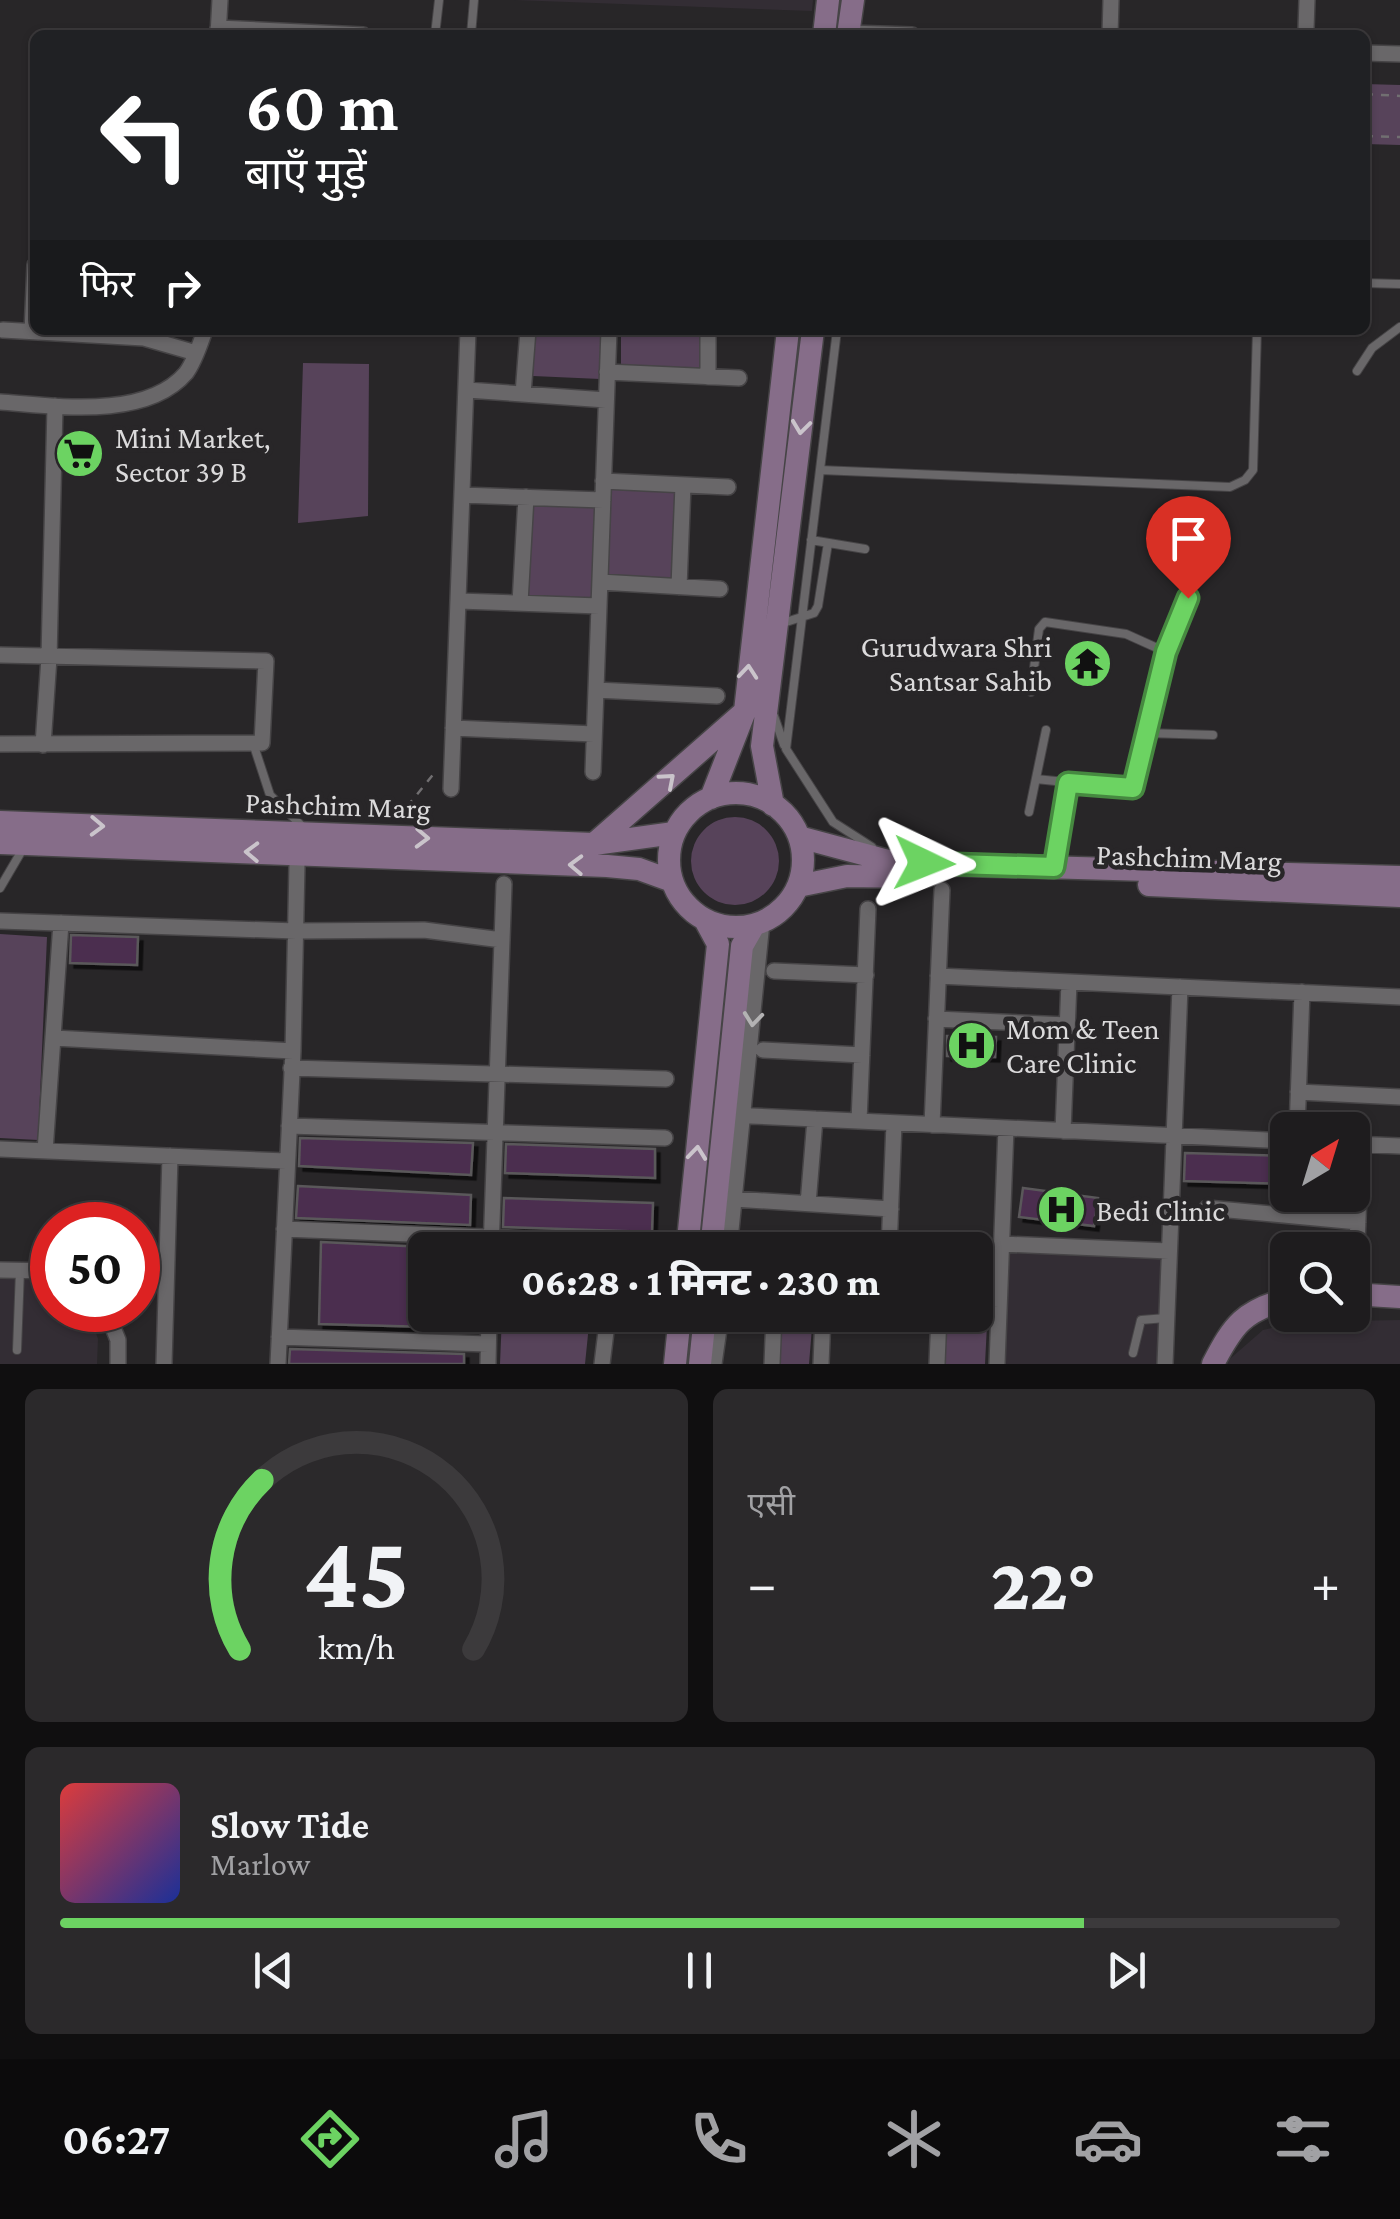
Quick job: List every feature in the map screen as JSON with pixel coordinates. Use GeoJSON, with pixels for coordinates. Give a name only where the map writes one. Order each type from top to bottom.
{"type":"FeatureCollection","features":[{"type":"Feature","properties":{"kind":"main road"},"geometry":{"type":"LineString","coordinates":[[825,30],[828,0]]}},
{"type":"Feature","properties":{"kind":"main road"},"geometry":{"type":"LineString","coordinates":[[849,30],[853,0]]}},
{"type":"Feature","properties":{"kind":"main road"},"geometry":{"type":"LineString","coordinates":[[710,798],[745,711],[787,335]]}},
{"type":"Feature","properties":{"kind":"main road"},"geometry":{"type":"LineString","coordinates":[[774,805],[762,746],[812,335]]}},
{"type":"Feature","properties":{"kind":"main road"},"geometry":{"type":"LineString","coordinates":[[594,844],[745,711]]}},
{"type":"Feature","properties":{"kind":"main road"},"geometry":{"type":"LineString","coordinates":[[732,793],[754,796],[774,805],[798,838],[802,862],[798,886],[785,906],[758,923],[738,927],[705,920],[688,908],[672,881],[668,865],[674,833],[683,818],[710,798],[732,793]]}},
{"type":"Feature","properties":{"kind":"main road","name":"Pashchim Marg"},"geometry":{"type":"LineString","coordinates":[[0,822],[594,844],[674,833]]}},
{"type":"Feature","properties":{"kind":"main road","name":"Pashchim Marg"},"geometry":{"type":"LineString","coordinates":[[798,838],[896,862],[1400,878]]}},
{"type":"Feature","properties":{"kind":"main road","name":"Pashchim Marg"},"geometry":{"type":"LineString","coordinates":[[0,843],[607,866],[639,869],[672,881]]}},
{"type":"Feature","properties":{"kind":"main road","name":"Pashchim Marg"},"geometry":{"type":"LineString","coordinates":[[798,886],[846,876],[904,876],[1400,896]]}},
{"type":"Feature","properties":{"kind":"main road"},"geometry":{"type":"LineString","coordinates":[[689,1232],[718,944],[705,920]]}},
{"type":"Feature","properties":{"kind":"main road"},"geometry":{"type":"LineString","coordinates":[[714,1232],[742,946],[758,923]]}},
{"type":"Feature","properties":{"kind":"main road"},"geometry":{"type":"LineString","coordinates":[[1370,1295],[1400,1296]]}},
{"type":"Feature","properties":{"kind":"main road"},"geometry":{"type":"LineString","coordinates":[[1213,1364],[1241,1319],[1270,1304]]}},
{"type":"Feature","properties":{"kind":"main road"},"geometry":{"type":"LineString","coordinates":[[676,1364],[679,1332]]}},
{"type":"Feature","properties":{"kind":"main road"},"geometry":{"type":"LineString","coordinates":[[700,1364],[703,1332]]}},
{"type":"Feature","properties":{"kind":"street"},"geometry":{"type":"LineString","coordinates":[[218,30],[220,0]]}},
{"type":"Feature","properties":{"kind":"street"},"geometry":{"type":"LineString","coordinates":[[1110,30],[1111,0]]}},
{"type":"Feature","properties":{"kind":"street"},"geometry":{"type":"LineString","coordinates":[[1306,0],[1306,29]]}},
{"type":"Feature","properties":{"kind":"street"},"geometry":{"type":"LineString","coordinates":[[1370,53],[1400,54]]}},
{"type":"Feature","properties":{"kind":"street"},"geometry":{"type":"LineString","coordinates":[[3,330],[30,332]]}},
{"type":"Feature","properties":{"kind":"street"},"geometry":{"type":"LineString","coordinates":[[147,335],[196,353]]}},
{"type":"Feature","properties":{"kind":"street"},"geometry":{"type":"LineString","coordinates":[[0,402],[55,406],[138,403],[158,394],[186,372],[203,335]]}},
{"type":"Feature","properties":{"kind":"street"},"geometry":{"type":"LineString","coordinates":[[451,789],[468,335]]}},
{"type":"Feature","properties":{"kind":"street"},"geometry":{"type":"LineString","coordinates":[[523,394],[528,335]]}},
{"type":"Feature","properties":{"kind":"street"},"geometry":{"type":"LineString","coordinates":[[593,772],[609,335]]}},
{"type":"Feature","properties":{"kind":"street"},"geometry":{"type":"LineString","coordinates":[[708,335],[708,377]]}},
{"type":"Feature","properties":{"kind":"street"},"geometry":{"type":"LineString","coordinates":[[607,372],[738,378]]}},
{"type":"Feature","properties":{"kind":"street"},"geometry":{"type":"LineString","coordinates":[[467,390],[606,400]]}},
{"type":"Feature","properties":{"kind":"street"},"geometry":{"type":"LineString","coordinates":[[43,745],[50,658],[55,406]]}},
{"type":"Feature","properties":{"kind":"street"},"geometry":{"type":"LineString","coordinates":[[604,481],[728,488]]}},
{"type":"Feature","properties":{"kind":"street"},"geometry":{"type":"LineString","coordinates":[[679,587],[683,485]]}},
{"type":"Feature","properties":{"kind":"street"},"geometry":{"type":"LineString","coordinates":[[462,495],[603,500]]}},
{"type":"Feature","properties":{"kind":"street"},"geometry":{"type":"LineString","coordinates":[[520,603],[526,497]]}},
{"type":"Feature","properties":{"kind":"street"},"geometry":{"type":"LineString","coordinates":[[600,582],[720,589]]}},
{"type":"Feature","properties":{"kind":"street"},"geometry":{"type":"LineString","coordinates":[[459,601],[599,606]]}},
{"type":"Feature","properties":{"kind":"street"},"geometry":{"type":"LineString","coordinates":[[0,655],[266,660],[262,743],[0,744]]}},
{"type":"Feature","properties":{"kind":"street"},"geometry":{"type":"LineString","coordinates":[[596,690],[717,696]]}},
{"type":"Feature","properties":{"kind":"street"},"geometry":{"type":"LineString","coordinates":[[453,728],[594,734]]}},
{"type":"Feature","properties":{"kind":"street"},"geometry":{"type":"LineString","coordinates":[[278,1364],[297,864]]}},
{"type":"Feature","properties":{"kind":"street"},"geometry":{"type":"LineString","coordinates":[[492,1232],[504,884]]}},
{"type":"Feature","properties":{"kind":"street"},"geometry":{"type":"LineString","coordinates":[[932,1125],[942,890]]}},
{"type":"Feature","properties":{"kind":"street"},"geometry":{"type":"LineString","coordinates":[[859,1121],[868,909]]}},
{"type":"Feature","properties":{"kind":"street"},"geometry":{"type":"LineString","coordinates":[[0,921],[296,931],[424,930],[502,940]]}},
{"type":"Feature","properties":{"kind":"street"},"geometry":{"type":"LineString","coordinates":[[45,1151],[61,923]]}},
{"type":"Feature","properties":{"kind":"street"},"geometry":{"type":"LineString","coordinates":[[731,1232],[758,923]]}},
{"type":"Feature","properties":{"kind":"street"},"geometry":{"type":"LineString","coordinates":[[774,971],[866,975]]}},
{"type":"Feature","properties":{"kind":"street"},"geometry":{"type":"LineString","coordinates":[[938,976],[1400,997]]}},
{"type":"Feature","properties":{"kind":"street"},"geometry":{"type":"LineString","coordinates":[[1063,1130],[1069,982]]}},
{"type":"Feature","properties":{"kind":"street"},"geometry":{"type":"LineString","coordinates":[[1165,1364],[1180,987]]}},
{"type":"Feature","properties":{"kind":"street"},"geometry":{"type":"LineString","coordinates":[[1297,1112],[1302,992]]}},
{"type":"Feature","properties":{"kind":"street"},"geometry":{"type":"LineString","coordinates":[[936,1018],[1067,1024]]}},
{"type":"Feature","properties":{"kind":"street"},"geometry":{"type":"LineString","coordinates":[[54,1038],[498,1074],[666,1079]]}},
{"type":"Feature","properties":{"kind":"street"},"geometry":{"type":"LineString","coordinates":[[762,1050],[862,1054]]}},
{"type":"Feature","properties":{"kind":"street"},"geometry":{"type":"LineString","coordinates":[[1298,1092],[1400,1097]]}},
{"type":"Feature","properties":{"kind":"street"},"geometry":{"type":"LineString","coordinates":[[751,1116],[1270,1139]]}},
{"type":"Feature","properties":{"kind":"street"},"geometry":{"type":"LineString","coordinates":[[808,1204],[815,1119]]}},
{"type":"Feature","properties":{"kind":"street"},"geometry":{"type":"LineString","coordinates":[[889,1232],[894,1123]]}},
{"type":"Feature","properties":{"kind":"street"},"geometry":{"type":"LineString","coordinates":[[288,1126],[666,1138]]}},
{"type":"Feature","properties":{"kind":"street"},"geometry":{"type":"LineString","coordinates":[[997,1364],[1006,1128]]}},
{"type":"Feature","properties":{"kind":"street"},"geometry":{"type":"LineString","coordinates":[[1370,1145],[1400,1146]]}},
{"type":"Feature","properties":{"kind":"street"},"geometry":{"type":"LineString","coordinates":[[0,1149],[286,1161]]}},
{"type":"Feature","properties":{"kind":"street"},"geometry":{"type":"LineString","coordinates":[[164,1364],[170,1156]]}},
{"type":"Feature","properties":{"kind":"street"},"geometry":{"type":"LineString","coordinates":[[734,1199],[890,1208]]}},
{"type":"Feature","properties":{"kind":"street"},"geometry":{"type":"LineString","coordinates":[[1207,1208],[1358,1222]]}},
{"type":"Feature","properties":{"kind":"street"},"geometry":{"type":"LineString","coordinates":[[1357,1232],[1358,1212]]}},
{"type":"Feature","properties":{"kind":"street"},"geometry":{"type":"LineString","coordinates":[[284,1229],[408,1238]]}},
{"type":"Feature","properties":{"kind":"street"},"geometry":{"type":"LineString","coordinates":[[1002,1244],[1169,1251]]}},
{"type":"Feature","properties":{"kind":"street"},"geometry":{"type":"LineString","coordinates":[[0,1270],[30,1270]]}},
{"type":"Feature","properties":{"kind":"street"},"geometry":{"type":"LineString","coordinates":[[993,1299],[999,1299]]}},
{"type":"Feature","properties":{"kind":"street"},"geometry":{"type":"LineString","coordinates":[[115,1332],[118,1364]]}},
{"type":"Feature","properties":{"kind":"street"},"geometry":{"type":"LineString","coordinates":[[488,1332],[488,1364]]}},
{"type":"Feature","properties":{"kind":"street"},"geometry":{"type":"LineString","coordinates":[[602,1364],[606,1332]]}},
{"type":"Feature","properties":{"kind":"street"},"geometry":{"type":"LineString","coordinates":[[714,1364],[719,1332]]}},
{"type":"Feature","properties":{"kind":"street"},"geometry":{"type":"LineString","coordinates":[[772,1364],[773,1332]]}},
{"type":"Feature","properties":{"kind":"street"},"geometry":{"type":"LineString","coordinates":[[820,1364],[822,1332]]}},
{"type":"Feature","properties":{"kind":"street"},"geometry":{"type":"LineString","coordinates":[[937,1364],[939,1332]]}},
{"type":"Feature","properties":{"kind":"street"},"geometry":{"type":"LineString","coordinates":[[279,1337],[488,1344]]}},
{"type":"Feature","properties":{"kind":"lane"},"geometry":{"type":"LineString","coordinates":[[435,30],[438,0]]}},
{"type":"Feature","properties":{"kind":"lane"},"geometry":{"type":"LineString","coordinates":[[472,30],[474,0]]}},
{"type":"Feature","properties":{"kind":"lane"},"geometry":{"type":"LineString","coordinates":[[1370,283],[1400,284]]}},
{"type":"Feature","properties":{"kind":"lane"},"geometry":{"type":"LineString","coordinates":[[1356,371],[1372,348],[1400,328]]}},
{"type":"Feature","properties":{"kind":"lane"},"geometry":{"type":"LineString","coordinates":[[786,750],[836,335]]}},
{"type":"Feature","properties":{"kind":"lane"},"geometry":{"type":"LineString","coordinates":[[820,470],[1230,487],[1246,480],[1255,460],[1257,335]]}},
{"type":"Feature","properties":{"kind":"lane"},"geometry":{"type":"LineString","coordinates":[[811,540],[865,549]]}},
{"type":"Feature","properties":{"kind":"lane"},"geometry":{"type":"LineString","coordinates":[[777,624],[814,613],[828,543]]}},
{"type":"Feature","properties":{"kind":"lane"},"geometry":{"type":"LineString","coordinates":[[1036,779],[1133,788],[1166,652],[1188,598]]}},
{"type":"Feature","properties":{"kind":"lane"},"geometry":{"type":"LineString","coordinates":[[1030,692],[1038,629],[1045,622],[1126,634],[1166,652]]}},
{"type":"Feature","properties":{"kind":"lane"},"geometry":{"type":"LineString","coordinates":[[768,699],[786,750],[833,822],[896,862]]}},
{"type":"Feature","properties":{"kind":"lane"},"geometry":{"type":"LineString","coordinates":[[1029,812],[1046,730]]}},
{"type":"Feature","properties":{"kind":"lane"},"geometry":{"type":"LineString","coordinates":[[1146,733],[1213,735]]}},
{"type":"Feature","properties":{"kind":"lane"},"geometry":{"type":"LineString","coordinates":[[252,743],[270,794],[310,834]]}},
{"type":"Feature","properties":{"kind":"lane"},"geometry":{"type":"LineString","coordinates":[[1054,867],[1068,783]]}},
{"type":"Feature","properties":{"kind":"lane"},"geometry":{"type":"LineString","coordinates":[[0,888],[26,844]]}},
{"type":"Feature","properties":{"kind":"lane"},"geometry":{"type":"LineString","coordinates":[[17,1350],[20,1270]]}},
{"type":"Feature","properties":{"kind":"lane"},"geometry":{"type":"LineString","coordinates":[[1134,1354],[1141,1320],[1166,1318]]}},
{"type":"Feature","properties":{"kind":"path"},"geometry":{"type":"LineString","coordinates":[[1370,94],[1400,96]]}},
{"type":"Feature","properties":{"kind":"path"},"geometry":{"type":"LineString","coordinates":[[1370,136],[1400,137]]}},
{"type":"Feature","properties":{"kind":"path"},"geometry":{"type":"LineString","coordinates":[[381,836],[452,750]]}},
{"type":"Feature","properties":{"kind":"shaded area"},"geometry":{"type":"Polygon","coordinates":[[[514,0],[813,0],[812,11],[514,0]]]}},
{"type":"Feature","properties":{"kind":"shaded area"},"geometry":{"type":"Polygon","coordinates":[[[1370,84],[1400,85],[1400,145],[1370,144],[1370,84]]]}},
{"type":"Feature","properties":{"kind":"shaded area"},"geometry":{"type":"Polygon","coordinates":[[[535,335],[602,335],[600,379],[533,376],[535,335]]]}},
{"type":"Feature","properties":{"kind":"shaded area"},"geometry":{"type":"Polygon","coordinates":[[[621,335],[699,335],[699,368],[621,367],[621,335]]]}},
{"type":"Feature","properties":{"kind":"shaded area"},"geometry":{"type":"Polygon","coordinates":[[[303,363],[369,364],[368,516],[298,523],[303,363]]]}},
{"type":"Feature","properties":{"kind":"shaded area"},"geometry":{"type":"Polygon","coordinates":[[[609,488],[679,491],[675,581],[605,578],[609,488]]]}},
{"type":"Feature","properties":{"kind":"shaded area"},"geometry":{"type":"Polygon","coordinates":[[[530,503],[597,507],[592,598],[526,595],[530,503]]]}},
{"type":"Feature","properties":{"kind":"shaded area"},"geometry":{"type":"Polygon","coordinates":[[[735,817],[760,824],[772,836],[779,861],[772,886],[760,898],[735,905],[710,898],[698,886],[691,861],[698,836],[710,824],[735,817]]]}},
{"type":"Feature","properties":{"kind":"shaded area"},"geometry":{"type":"Polygon","coordinates":[[[0,934],[47,937],[38,1140],[0,1138],[0,934]]]}},
{"type":"Feature","properties":{"kind":"shaded area"},"geometry":{"type":"Polygon","coordinates":[[[1007,1249],[1164,1256],[1161,1364],[1002,1364],[1007,1249]]]}},
{"type":"Feature","properties":{"kind":"shaded area"},"geometry":{"type":"Polygon","coordinates":[[[0,1278],[30,1280],[30,1332],[96,1332],[98,1339],[97,1364],[0,1364],[0,1278]]]}},
{"type":"Feature","properties":{"kind":"shaded area"},"geometry":{"type":"Polygon","coordinates":[[[1400,1320],[1400,1364],[1224,1364],[1263,1330],[1370,1332],[1370,1321],[1400,1320]]]}},
{"type":"Feature","properties":{"kind":"shaded area"},"geometry":{"type":"Polygon","coordinates":[[[501,1332],[588,1332],[585,1364],[500,1364],[501,1332]]]}},
{"type":"Feature","properties":{"kind":"shaded area"},"geometry":{"type":"Polygon","coordinates":[[[781,1332],[812,1332],[809,1364],[778,1364],[781,1332]]]}},
{"type":"Feature","properties":{"kind":"shaded area"},"geometry":{"type":"Polygon","coordinates":[[[945,1332],[987,1332],[985,1364],[944,1364],[945,1332]]]}},
{"type":"Feature","properties":{"kind":"building"},"geometry":{"type":"Polygon","coordinates":[[[71,935],[138,937],[137,965],[70,963],[71,935]]]}},
{"type":"Feature","properties":{"kind":"building"},"geometry":{"type":"Polygon","coordinates":[[[947,1036],[996,1037],[995,1057],[947,1056],[947,1036]]]}},
{"type":"Feature","properties":{"kind":"building"},"geometry":{"type":"Polygon","coordinates":[[[300,1138],[473,1143],[471,1175],[299,1166],[300,1138]]]}},
{"type":"Feature","properties":{"kind":"building"},"geometry":{"type":"Polygon","coordinates":[[[506,1144],[655,1149],[655,1178],[505,1173],[506,1144]]]}},
{"type":"Feature","properties":{"kind":"building"},"geometry":{"type":"Polygon","coordinates":[[[1185,1153],[1270,1155],[1270,1183],[1184,1181],[1185,1153]]]}},
{"type":"Feature","properties":{"kind":"building"},"geometry":{"type":"Polygon","coordinates":[[[298,1186],[471,1195],[470,1225],[296,1218],[298,1186]]]}},
{"type":"Feature","properties":{"kind":"building"},"geometry":{"type":"Polygon","coordinates":[[[1023,1188],[1098,1198],[1094,1226],[1019,1217],[1023,1188]]]}},
{"type":"Feature","properties":{"kind":"building"},"geometry":{"type":"Polygon","coordinates":[[[504,1198],[653,1203],[652,1232],[503,1227],[504,1198]]]}},
{"type":"Feature","properties":{"kind":"building"},"geometry":{"type":"Polygon","coordinates":[[[321,1242],[408,1246],[408,1326],[319,1324],[321,1242]]]}},
{"type":"Feature","properties":{"kind":"building"},"geometry":{"type":"Polygon","coordinates":[[[290,1349],[464,1354],[464,1364],[289,1364],[290,1349]]]}},
{"type":"Feature","properties":{"kind":"place","name":"Mini Market, Sector 39 B"},"geometry":{"type":"Point","coordinates":[80,454]}},
{"type":"Feature","properties":{"kind":"place","name":"Gurudwara Shri Santsar Sahib"},"geometry":{"type":"Point","coordinates":[1087,663]}},
{"type":"Feature","properties":{"kind":"place","name":"Mom & Teen Care Clinic"},"geometry":{"type":"Point","coordinates":[971,1045]}},
{"type":"Feature","properties":{"kind":"place","name":"Bedi Clinic"},"geometry":{"type":"Point","coordinates":[1061,1210]}},
{"type":"Feature","properties":{"kind":"route"},"geometry":{"type":"LineString","coordinates":[[924,863],[1054,867],[1068,783],[1133,788],[1166,652],[1188,598]]}}]}
